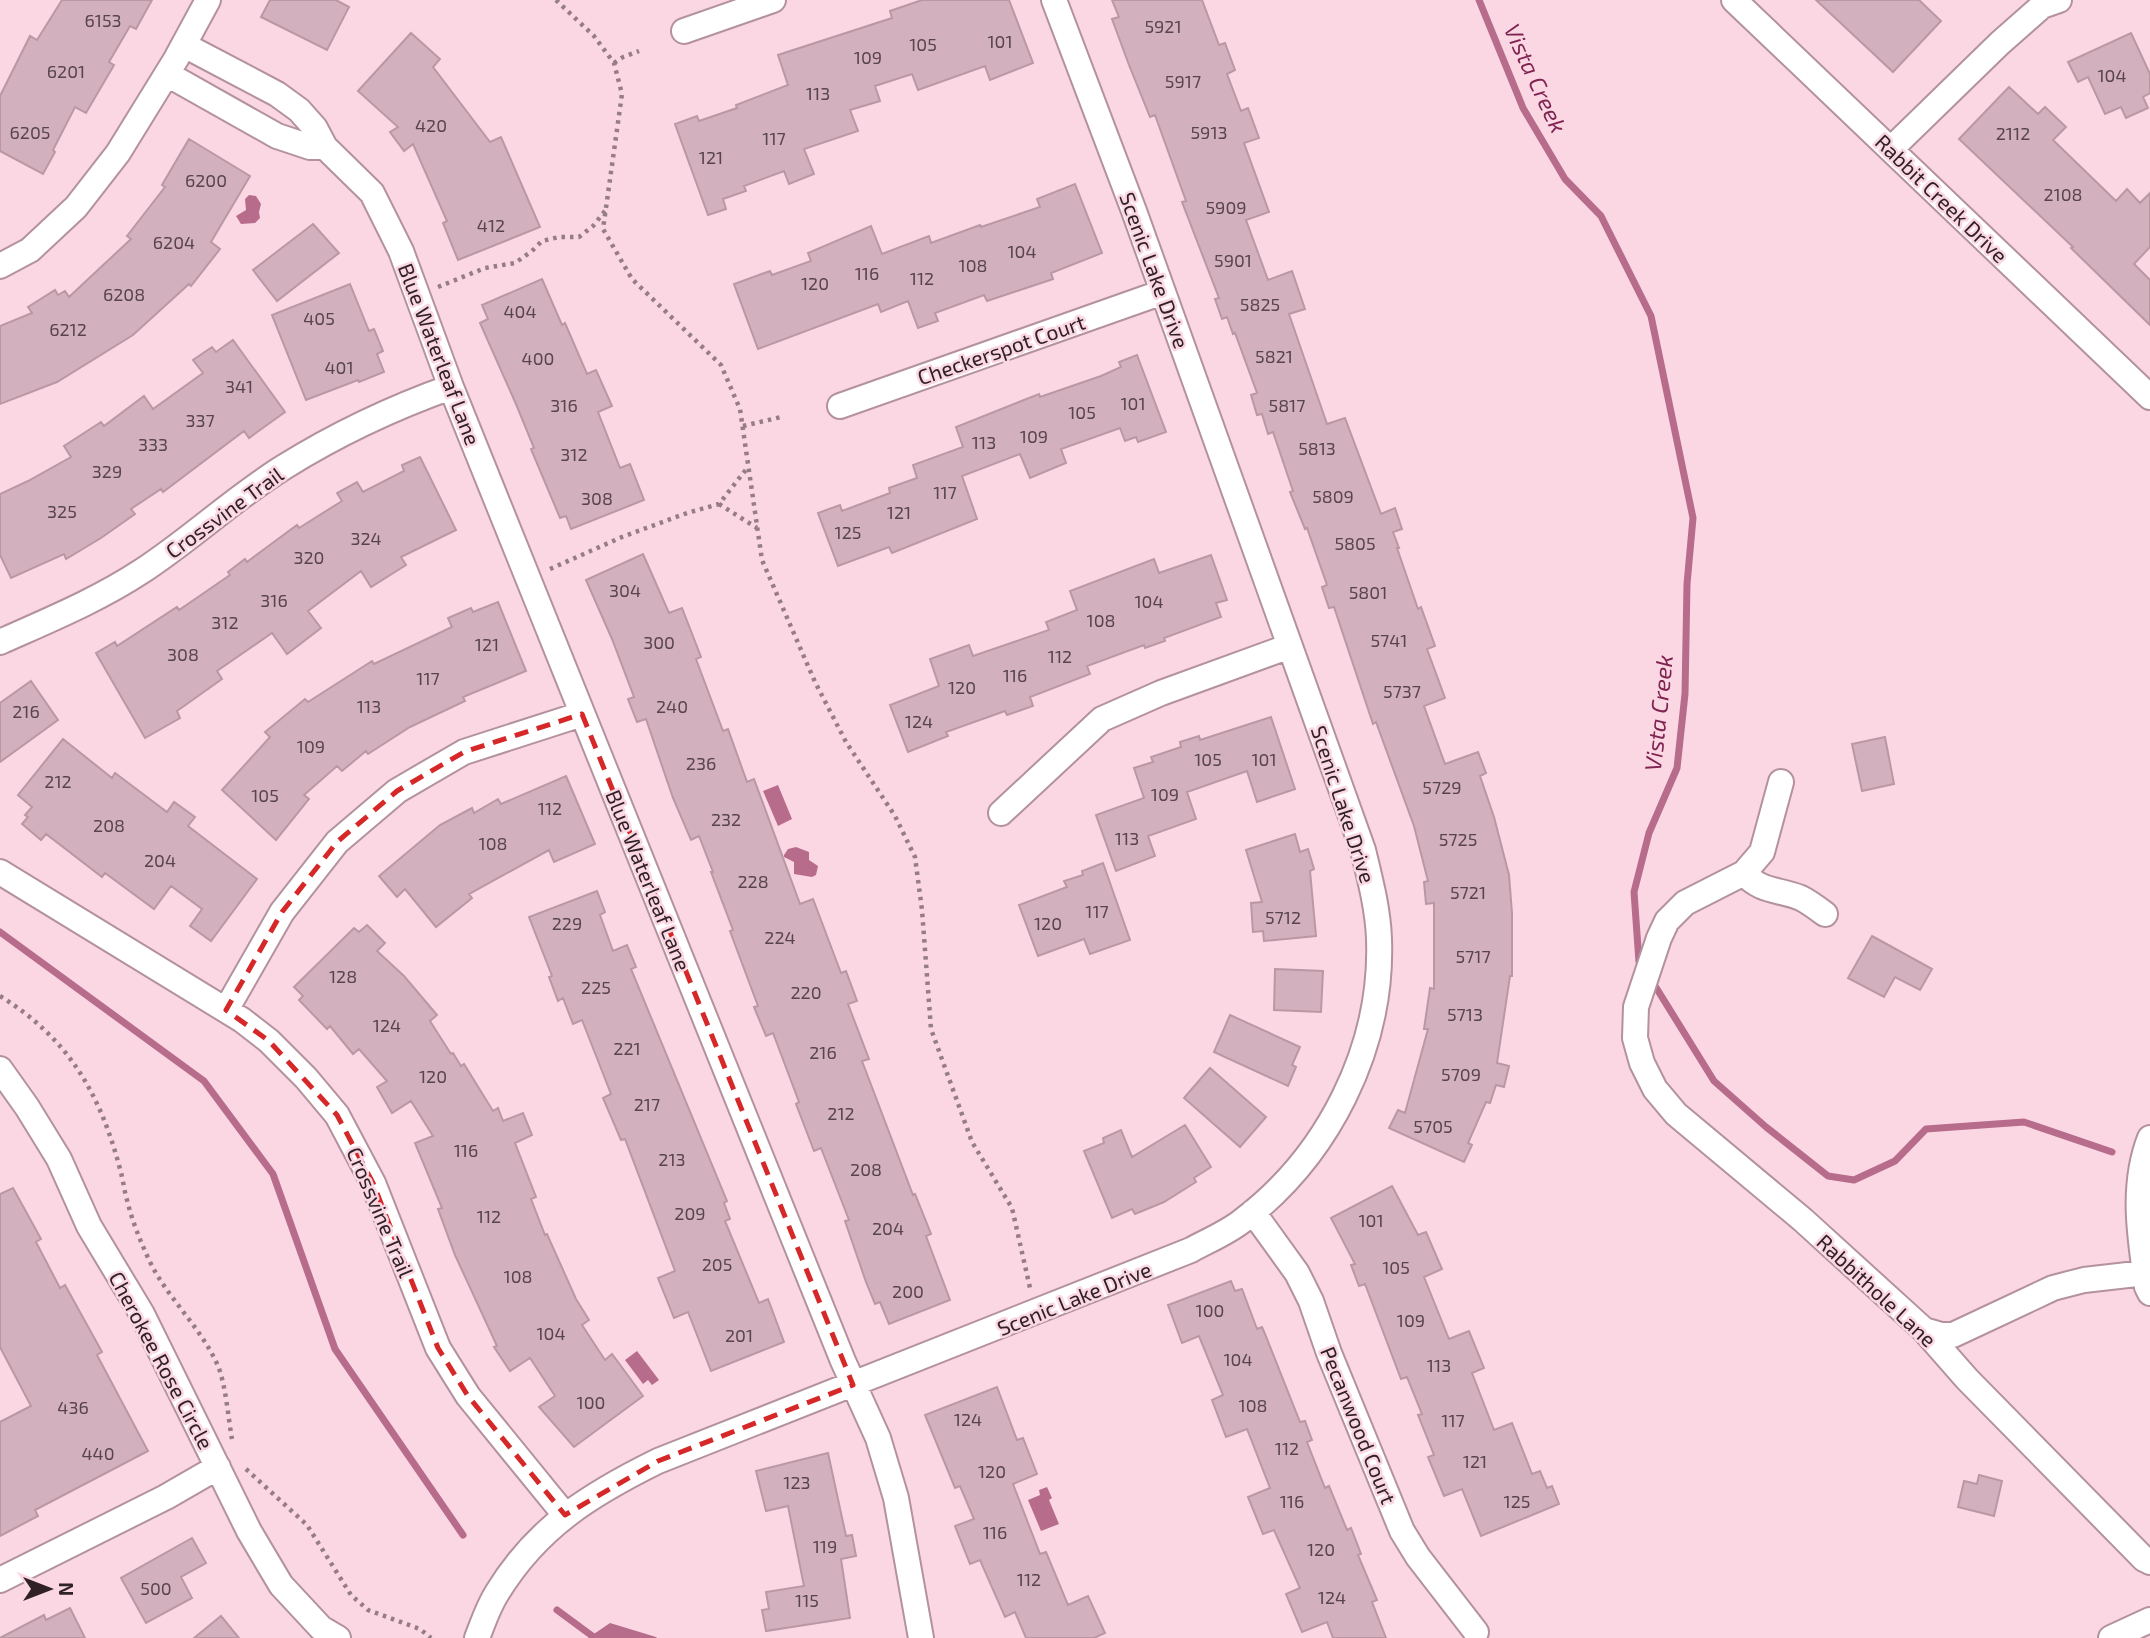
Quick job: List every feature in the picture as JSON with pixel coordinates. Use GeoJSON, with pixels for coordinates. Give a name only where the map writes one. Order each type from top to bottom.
{"type":"FeatureCollection","features":[{"type":"Feature","properties":{"kind":"street"},"geometry":{"type":"LineString","coordinates":[[0,266],[30,250],[76,207],[118,153],[167,74],[208,0]]}},
{"type":"Feature","properties":{"kind":"street"},"geometry":{"type":"LineString","coordinates":[[684,31],[773,0]]}},
{"type":"Feature","properties":{"kind":"street","name":"Scenic Lake Drive"},"geometry":{"type":"LineString","coordinates":[[477,1638],[496,1595],[528,1549],[565,1515],[607,1486],[658,1461],[1191,1250],[1240,1223],[1283,1186],[1316,1146],[1350,1087],[1370,1032],[1379,939],[1374,899],[1363,850],[1163,292],[1054,0]]}},
{"type":"Feature","properties":{"kind":"street","name":"Rabbit Creek Drive"},"geometry":{"type":"LineString","coordinates":[[1734,0],[2150,397]]}},
{"type":"Feature","properties":{"kind":"street"},"geometry":{"type":"LineString","coordinates":[[1891,149],[2000,43],[2042,6],[2059,0]]}},
{"type":"Feature","properties":{"kind":"street","name":"Blue Waterleaf Lane"},"geometry":{"type":"LineString","coordinates":[[184,45],[277,94],[299,110],[315,128],[325,147],[372,193],[401,251],[451,387],[582,714],[853,1385],[877,1438],[896,1498],[921,1638]]}},
{"type":"Feature","properties":{"kind":"street"},"geometry":{"type":"LineString","coordinates":[[167,74],[277,136],[310,147],[325,147]]}},
{"type":"Feature","properties":{"kind":"street","name":"Checkerspot Court"},"geometry":{"type":"LineString","coordinates":[[840,406],[1163,292]]}},
{"type":"Feature","properties":{"kind":"street","name":"Crossvine Trail"},"geometry":{"type":"LineString","coordinates":[[0,642],[90,602],[144,570],[282,468],[399,406],[451,387]]}},
{"type":"Feature","properties":{"kind":"street"},"geometry":{"type":"LineString","coordinates":[[1001,813],[1102,719],[1161,693],[1290,646]]}},
{"type":"Feature","properties":{"kind":"street"},"geometry":{"type":"LineString","coordinates":[[226,1010],[282,912],[337,842],[397,792],[464,752],[582,714]]}},
{"type":"Feature","properties":{"kind":"street"},"geometry":{"type":"LineString","coordinates":[[1781,782],[1762,852],[1744,873],[1752,883],[1765,890],[1799,897],[1825,914]]}},
{"type":"Feature","properties":{"kind":"street","name":"Crossvine Trail"},"geometry":{"type":"LineString","coordinates":[[0,872],[226,1010],[269,1041],[306,1078],[337,1115],[373,1183],[438,1348],[468,1396],[565,1515]]}},
{"type":"Feature","properties":{"kind":"street","name":"Rabbithole Lane"},"geometry":{"type":"LineString","coordinates":[[1744,873],[1685,903],[1667,921],[1639,999],[1635,1038],[1642,1063],[1655,1089],[1676,1114],[1803,1220],[1924,1330],[1967,1379],[2144,1559],[2150,1562]]}},
{"type":"Feature","properties":{"kind":"street","name":"Cherokee Rose Circle"},"geometry":{"type":"LineString","coordinates":[[0,1069],[59,1159],[89,1226],[142,1314],[249,1531],[281,1585],[321,1628],[338,1638]]}},
{"type":"Feature","properties":{"kind":"street"},"geometry":{"type":"LineString","coordinates":[[1924,1330],[1953,1335],[2053,1288],[2084,1280],[2148,1283],[2137,1217],[2147,1145]]}},
{"type":"Feature","properties":{"kind":"street","name":"Pecanwood Court"},"geometry":{"type":"LineString","coordinates":[[1253,1212],[1297,1273],[1311,1301],[1329,1353],[1402,1531],[1418,1557],[1476,1632]]}},
{"type":"Feature","properties":{"kind":"street"},"geometry":{"type":"LineString","coordinates":[[1953,1335],[1959,1361],[1967,1379]]}},
{"type":"Feature","properties":{"kind":"street"},"geometry":{"type":"LineString","coordinates":[[0,1580],[166,1497],[218,1467]]}},
{"type":"Feature","properties":{"kind":"street"},"geometry":{"type":"LineString","coordinates":[[2110,1638],[2150,1620]]}},
{"type":"Feature","properties":{"kind":"path"},"geometry":{"type":"LineString","coordinates":[[556,0],[594,36],[614,63],[622,94],[603,229],[632,279],[721,365],[740,409],[762,560],[815,682],[846,742],[895,816],[915,857],[931,1029],[972,1142],[1012,1208],[1031,1289]]}},
{"type":"Feature","properties":{"kind":"path"},"geometry":{"type":"LineString","coordinates":[[614,63],[639,51]]}},
{"type":"Feature","properties":{"kind":"path"},"geometry":{"type":"LineString","coordinates":[[436,288],[485,268],[515,263],[541,241],[579,237],[606,211]]}},
{"type":"Feature","properties":{"kind":"path"},"geometry":{"type":"LineString","coordinates":[[743,426],[781,417]]}},
{"type":"Feature","properties":{"kind":"path"},"geometry":{"type":"LineString","coordinates":[[550,569],[622,537],[719,504],[749,467]]}},
{"type":"Feature","properties":{"kind":"path"},"geometry":{"type":"LineString","coordinates":[[719,504],[758,529]]}},
{"type":"Feature","properties":{"kind":"path"},"geometry":{"type":"LineString","coordinates":[[0,996],[24,1010],[71,1058],[89,1085],[103,1113],[135,1229],[150,1263],[219,1368],[233,1443]]}},
{"type":"Feature","properties":{"kind":"path"},"geometry":{"type":"LineString","coordinates":[[242,1461],[247,1470],[307,1525],[351,1595],[368,1610],[420,1629],[431,1638]]}},
{"type":"Feature","properties":{"kind":"highlighted area"},"geometry":{"type":"Polygon","coordinates":[[[582,714],[853,1385],[658,1461],[565,1515],[468,1396],[438,1348],[373,1183],[337,1115],[269,1041],[226,1010],[282,912],[337,842],[397,791],[464,752],[582,714]]]}},
{"type":"Feature","properties":{"kind":"shaded area"},"geometry":{"type":"Polygon","coordinates":[[[249,195],[256,196],[261,204],[260,218],[255,223],[241,224],[236,216],[246,210],[245,199],[249,195]]]}},
{"type":"Feature","properties":{"kind":"shaded area"},"geometry":{"type":"Polygon","coordinates":[[[778,785],[792,819],[778,826],[763,791],[778,785]]]}},
{"type":"Feature","properties":{"kind":"shaded area"},"geometry":{"type":"Polygon","coordinates":[[[796,847],[809,852],[809,860],[818,866],[816,875],[812,877],[794,874],[794,862],[784,855],[788,849],[796,847]]]}},
{"type":"Feature","properties":{"kind":"shaded area"},"geometry":{"type":"Polygon","coordinates":[[[637,1351],[659,1380],[652,1385],[648,1380],[643,1384],[625,1360],[637,1351]]]}},
{"type":"Feature","properties":{"kind":"shaded area"},"geometry":{"type":"Polygon","coordinates":[[[1047,1487],[1052,1498],[1049,1500],[1059,1524],[1041,1531],[1028,1500],[1040,1495],[1039,1490],[1047,1487]]]}},
{"type":"Feature","properties":{"kind":"shaded area"},"geometry":{"type":"Polygon","coordinates":[[[610,1623],[656,1637],[657,1638],[588,1638],[610,1623]]]}},
{"type":"Feature","properties":{"kind":"building"},"geometry":{"type":"Polygon","coordinates":[[[62,0],[152,0],[136,29],[130,26],[109,62],[114,65],[86,113],[75,107],[43,174],[0,151],[0,96],[30,36],[37,40],[62,0]]]}},
{"type":"Feature","properties":{"kind":"building"},"geometry":{"type":"Polygon","coordinates":[[[270,0],[336,0],[349,7],[327,50],[261,17],[270,0]]]}},
{"type":"Feature","properties":{"kind":"building"},"geometry":{"type":"Polygon","coordinates":[[[922,0],[1009,0],[1033,63],[990,80],[985,66],[918,90],[912,74],[875,86],[880,101],[850,110],[858,131],[804,149],[814,174],[789,184],[784,171],[744,186],[746,191],[723,199],[726,209],[708,215],[675,124],[697,116],[699,121],[737,108],[736,105],[788,85],[778,55],[892,18],[890,11],[922,0]]]}},
{"type":"Feature","properties":{"kind":"building"},"geometry":{"type":"Polygon","coordinates":[[[1112,0],[1202,0],[1219,45],[1225,43],[1235,70],[1227,74],[1241,111],[1248,108],[1259,138],[1244,143],[1269,212],[1246,220],[1268,280],[1292,271],[1305,309],[1289,314],[1327,424],[1345,418],[1381,514],[1395,508],[1402,529],[1393,532],[1397,548],[1418,609],[1421,607],[1435,646],[1427,649],[1445,698],[1424,706],[1445,764],[1478,752],[1486,773],[1480,776],[1509,875],[1512,913],[1512,976],[1497,1063],[1509,1066],[1504,1087],[1496,1085],[1490,1103],[1486,1102],[1468,1143],[1472,1145],[1464,1162],[1389,1128],[1398,1110],[1405,1113],[1428,1029],[1424,1029],[1430,988],[1434,989],[1434,903],[1426,904],[1424,882],[1428,881],[1414,826],[1376,722],[1373,724],[1334,607],[1329,608],[1322,587],[1327,585],[1307,528],[1305,529],[1290,492],[1293,491],[1273,432],[1268,434],[1262,414],[1257,415],[1251,395],[1257,393],[1235,333],[1233,334],[1227,317],[1222,319],[1215,299],[1219,298],[1182,202],[1186,201],[1155,115],[1150,117],[1112,19],[1119,17],[1112,0]]]}},
{"type":"Feature","properties":{"kind":"building"},"geometry":{"type":"Polygon","coordinates":[[[1816,0],[1919,0],[1941,21],[1893,72],[1816,0]]]}},
{"type":"Feature","properties":{"kind":"building"},"geometry":{"type":"Polygon","coordinates":[[[411,33],[440,59],[433,67],[490,142],[501,137],[540,227],[458,260],[443,223],[447,221],[413,144],[404,151],[390,132],[398,127],[358,91],[411,33]]]}},
{"type":"Feature","properties":{"kind":"building"},"geometry":{"type":"Polygon","coordinates":[[[2131,33],[2150,74],[2150,93],[2143,97],[2148,108],[2126,118],[2121,107],[2105,114],[2088,77],[2078,82],[2068,62],[2131,33]]]}},
{"type":"Feature","properties":{"kind":"building"},"geometry":{"type":"Polygon","coordinates":[[[2009,87],[2038,114],[2045,107],[2066,127],[2053,140],[2116,201],[2127,189],[2140,203],[2150,193],[2150,247],[2134,264],[2150,280],[2150,325],[2071,248],[2073,247],[1959,139],[2009,87]]]}},
{"type":"Feature","properties":{"kind":"building"},"geometry":{"type":"Polygon","coordinates":[[[189,139],[250,176],[211,242],[220,249],[191,286],[189,284],[133,335],[57,382],[0,404],[0,326],[32,313],[28,307],[55,290],[58,295],[65,291],[69,297],[131,239],[127,236],[165,187],[162,185],[189,139]]]}},
{"type":"Feature","properties":{"kind":"building"},"geometry":{"type":"Polygon","coordinates":[[[1075,184],[1102,253],[1051,273],[1053,279],[987,301],[984,295],[935,313],[938,321],[918,328],[908,301],[881,312],[878,304],[758,349],[734,284],[770,271],[772,275],[811,261],[808,253],[871,226],[882,254],[929,236],[931,243],[1040,207],[1037,199],[1075,184]]]}},
{"type":"Feature","properties":{"kind":"building"},"geometry":{"type":"Polygon","coordinates":[[[313,224],[339,253],[277,301],[253,270],[313,224]]]}},
{"type":"Feature","properties":{"kind":"building"},"geometry":{"type":"Polygon","coordinates":[[[542,279],[587,374],[596,370],[612,406],[598,412],[620,468],[630,464],[644,500],[571,529],[566,516],[560,518],[531,449],[534,448],[516,404],[480,323],[488,319],[482,305],[542,279]]]}},
{"type":"Feature","properties":{"kind":"building"},"geometry":{"type":"Polygon","coordinates":[[[350,284],[369,331],[374,329],[383,351],[377,354],[384,372],[306,400],[272,315],[350,284]]]}},
{"type":"Feature","properties":{"kind":"building"},"geometry":{"type":"Polygon","coordinates":[[[233,340],[285,412],[249,438],[244,431],[163,492],[161,489],[131,509],[135,514],[101,538],[66,559],[64,554],[11,578],[0,555],[0,494],[71,457],[64,446],[101,422],[104,426],[144,396],[153,409],[203,373],[193,360],[212,347],[216,352],[233,340]]]}},
{"type":"Feature","properties":{"kind":"building"},"geometry":{"type":"Polygon","coordinates":[[[1137,355],[1166,432],[1138,442],[1136,437],[1125,441],[1120,428],[1061,449],[1066,463],[1030,478],[1020,454],[962,476],[977,519],[892,553],[889,547],[838,566],[818,513],[840,505],[842,511],[890,493],[889,488],[917,478],[913,465],[963,447],[956,427],[1039,394],[1040,397],[1101,376],[1121,367],[1119,362],[1137,355]]]}},
{"type":"Feature","properties":{"kind":"building"},"geometry":{"type":"Polygon","coordinates":[[[420,457],[456,530],[401,557],[406,565],[371,587],[361,571],[308,611],[321,628],[287,654],[272,633],[217,671],[222,679],[177,711],[180,718],[145,738],[96,653],[115,642],[117,646],[177,607],[179,610],[230,575],[228,572],[245,559],[247,562],[297,525],[299,528],[342,501],[337,493],[357,482],[363,492],[404,471],[402,465],[420,457]]]}},
{"type":"Feature","properties":{"kind":"building"},"geometry":{"type":"Polygon","coordinates":[[[643,554],[669,613],[682,608],[701,657],[696,659],[723,731],[728,729],[747,782],[754,779],[800,904],[813,899],[841,973],[846,971],[857,1001],[848,1004],[869,1059],[862,1061],[913,1195],[915,1194],[931,1234],[926,1236],[950,1300],[889,1324],[880,1302],[875,1304],[866,1282],[845,1221],[849,1220],[821,1148],[814,1151],[773,1033],[766,1036],[754,1007],[758,1006],[699,836],[691,840],[673,798],[646,719],[637,722],[628,699],[634,697],[586,580],[643,554]]]}},
{"type":"Feature","properties":{"kind":"building"},"geometry":{"type":"Polygon","coordinates":[[[1211,555],[1227,600],[1216,603],[1221,617],[1164,638],[1165,641],[1145,648],[1144,645],[1087,666],[1090,674],[1030,697],[1033,706],[1007,715],[1005,711],[946,732],[948,736],[908,752],[890,705],[939,686],[930,659],[969,645],[973,656],[1049,630],[1046,622],[1077,610],[1070,591],[1154,559],[1159,573],[1211,555]]]}},
{"type":"Feature","properties":{"kind":"building"},"geometry":{"type":"Polygon","coordinates":[[[498,602],[526,671],[463,697],[465,701],[410,727],[368,754],[366,751],[342,771],[337,766],[304,795],[309,799],[276,840],[222,790],[270,737],[265,732],[305,699],[308,702],[372,661],[374,664],[452,627],[448,618],[471,608],[473,612],[498,602]]]}},
{"type":"Feature","properties":{"kind":"building"},"geometry":{"type":"Polygon","coordinates":[[[31,681],[58,720],[0,762],[0,703],[31,681]]]}},
{"type":"Feature","properties":{"kind":"building"},"geometry":{"type":"Polygon","coordinates":[[[1271,717],[1295,789],[1257,802],[1247,771],[1187,792],[1196,819],[1148,836],[1155,856],[1116,871],[1096,815],[1144,798],[1134,768],[1153,762],[1151,757],[1181,747],[1180,742],[1199,736],[1200,740],[1271,717]]]}},
{"type":"Feature","properties":{"kind":"building"},"geometry":{"type":"Polygon","coordinates":[[[1885,737],[1894,784],[1862,791],[1852,744],[1885,737]]]}},
{"type":"Feature","properties":{"kind":"building"},"geometry":{"type":"Polygon","coordinates":[[[63,739],[112,778],[115,773],[167,812],[174,802],[195,817],[188,826],[257,879],[211,941],[190,926],[202,909],[171,886],[154,909],[105,873],[102,877],[46,834],[41,840],[22,824],[32,807],[18,795],[63,739]]]}},
{"type":"Feature","properties":{"kind":"building"},"geometry":{"type":"Polygon","coordinates":[[[566,776],[595,844],[554,862],[549,850],[469,894],[472,898],[436,927],[405,889],[397,897],[379,876],[440,825],[472,808],[474,813],[498,799],[501,804],[566,776]]]}},
{"type":"Feature","properties":{"kind":"building"},"geometry":{"type":"Polygon","coordinates":[[[1295,834],[1300,852],[1308,849],[1314,869],[1310,871],[1316,936],[1264,941],[1263,931],[1253,932],[1251,903],[1262,902],[1246,850],[1295,834]]]}},
{"type":"Feature","properties":{"kind":"building"},"geometry":{"type":"Polygon","coordinates":[[[1103,863],[1130,940],[1090,954],[1084,939],[1038,956],[1019,905],[1067,887],[1064,881],[1083,875],[1082,871],[1103,863]]]}},
{"type":"Feature","properties":{"kind":"building"},"geometry":{"type":"Polygon","coordinates":[[[597,891],[605,912],[600,915],[613,951],[627,945],[636,967],[631,969],[727,1201],[724,1203],[730,1219],[725,1221],[759,1303],[768,1299],[784,1342],[711,1371],[688,1312],[674,1318],[658,1278],[675,1271],[625,1139],[621,1140],[603,1098],[611,1094],[582,1020],[573,1024],[563,998],[558,1001],[549,977],[552,976],[529,917],[597,891]]]}},
{"type":"Feature","properties":{"kind":"building"},"geometry":{"type":"Polygon","coordinates":[[[367,925],[385,943],[377,951],[404,976],[437,1015],[430,1021],[451,1054],[453,1053],[461,1066],[464,1064],[493,1111],[498,1108],[503,1121],[523,1113],[532,1135],[515,1143],[536,1197],[531,1199],[545,1235],[547,1234],[576,1299],[589,1320],[582,1325],[605,1360],[612,1354],[643,1396],[574,1447],[539,1407],[555,1396],[530,1358],[510,1371],[494,1347],[497,1346],[455,1255],[438,1209],[442,1208],[415,1143],[433,1136],[411,1101],[392,1113],[377,1087],[387,1081],[359,1049],[353,1054],[330,1026],[327,1029],[299,1000],[303,996],[294,987],[354,928],[359,932],[367,925]]]}},
{"type":"Feature","properties":{"kind":"building"},"geometry":{"type":"Polygon","coordinates":[[[1872,936],[1932,969],[1920,990],[1895,977],[1884,997],[1848,978],[1872,936]]]}},
{"type":"Feature","properties":{"kind":"building"},"geometry":{"type":"Polygon","coordinates":[[[1275,969],[1323,971],[1321,1012],[1274,1010],[1275,969]]]}},
{"type":"Feature","properties":{"kind":"building"},"geometry":{"type":"Polygon","coordinates":[[[1230,1015],[1300,1047],[1292,1065],[1296,1067],[1288,1086],[1214,1052],[1230,1015]]]}},
{"type":"Feature","properties":{"kind":"building"},"geometry":{"type":"Polygon","coordinates":[[[1210,1068],[1266,1117],[1240,1147],[1184,1098],[1210,1068]]]}},
{"type":"Feature","properties":{"kind":"building"},"geometry":{"type":"Polygon","coordinates":[[[1185,1125],[1211,1167],[1194,1178],[1196,1182],[1164,1202],[1135,1214],[1132,1209],[1112,1218],[1084,1151],[1104,1143],[1103,1138],[1121,1130],[1132,1157],[1185,1125]]]}},
{"type":"Feature","properties":{"kind":"building"},"geometry":{"type":"Polygon","coordinates":[[[1392,1186],[1418,1235],[1426,1232],[1442,1269],[1424,1277],[1449,1339],[1469,1331],[1484,1368],[1472,1373],[1494,1430],[1512,1423],[1532,1474],[1540,1471],[1547,1488],[1552,1486],[1559,1504],[1481,1536],[1462,1489],[1444,1496],[1428,1457],[1434,1455],[1407,1377],[1401,1379],[1365,1284],[1359,1286],[1351,1265],[1355,1264],[1331,1218],[1392,1186]]]}},
{"type":"Feature","properties":{"kind":"building"},"geometry":{"type":"Polygon","coordinates":[[[13,1188],[41,1239],[36,1242],[60,1288],[65,1285],[102,1352],[97,1355],[148,1451],[35,1510],[38,1516],[0,1536],[0,1422],[31,1406],[0,1347],[0,1194],[13,1188]]]}},
{"type":"Feature","properties":{"kind":"building"},"geometry":{"type":"Polygon","coordinates":[[[1231,1281],[1235,1291],[1242,1289],[1257,1329],[1262,1327],[1300,1422],[1305,1421],[1312,1440],[1307,1442],[1325,1488],[1329,1486],[1347,1530],[1351,1528],[1361,1554],[1358,1555],[1377,1600],[1372,1602],[1386,1638],[1333,1638],[1327,1622],[1302,1632],[1286,1594],[1300,1588],[1274,1530],[1263,1534],[1248,1497],[1270,1488],[1247,1429],[1226,1437],[1212,1400],[1223,1395],[1199,1336],[1182,1343],[1168,1305],[1231,1281]]]}},
{"type":"Feature","properties":{"kind":"building"},"geometry":{"type":"Polygon","coordinates":[[[997,1387],[1017,1440],[1023,1438],[1037,1474],[1013,1484],[1040,1554],[1046,1552],[1068,1605],[1088,1596],[1105,1633],[1094,1638],[1026,1638],[1015,1612],[1005,1617],[980,1560],[970,1564],[955,1526],[974,1519],[960,1486],[955,1488],[925,1415],[997,1387]]]}},
{"type":"Feature","properties":{"kind":"building"},"geometry":{"type":"Polygon","coordinates":[[[828,1453],[846,1536],[852,1535],[856,1556],[841,1559],[850,1618],[766,1631],[762,1610],[769,1609],[766,1592],[804,1586],[788,1506],[766,1511],[756,1471],[828,1453]]]}},
{"type":"Feature","properties":{"kind":"building"},"geometry":{"type":"Polygon","coordinates":[[[1979,1475],[2002,1481],[1994,1516],[1958,1507],[1964,1481],[1977,1484],[1979,1475]]]}},
{"type":"Feature","properties":{"kind":"building"},"geometry":{"type":"Polygon","coordinates":[[[192,1538],[206,1563],[181,1577],[192,1598],[146,1623],[121,1578],[192,1538]]]}},
{"type":"Feature","properties":{"kind":"building"},"geometry":{"type":"Polygon","coordinates":[[[70,1608],[85,1638],[0,1638],[44,1615],[46,1620],[70,1608]]]}},
{"type":"Feature","properties":{"kind":"building"},"geometry":{"type":"Polygon","coordinates":[[[221,1616],[239,1638],[194,1638],[221,1616]]]}},
{"type":"Feature","properties":{"kind":"waterway","name":"Vista Creek"},"geometry":{"type":"LineString","coordinates":[[1479,0],[1523,108],[1565,179],[1601,216],[1651,316],[1693,518],[1687,584],[1685,694],[1677,768],[1649,833],[1634,892],[1639,962],[1642,965]]}},
{"type":"Feature","properties":{"kind":"waterway"},"geometry":{"type":"LineString","coordinates":[[0,932],[204,1081],[273,1174],[335,1349],[463,1535]]}},
{"type":"Feature","properties":{"kind":"waterway","name":"Vista Creek"},"geometry":{"type":"LineString","coordinates":[[1652,981],[1714,1081],[1828,1176],[1854,1180],[1895,1161],[1926,1129],[2024,1122],[2112,1152]]}},
{"type":"Feature","properties":{"kind":"waterway"},"geometry":{"type":"LineString","coordinates":[[557,1610],[595,1638]]}}]}
